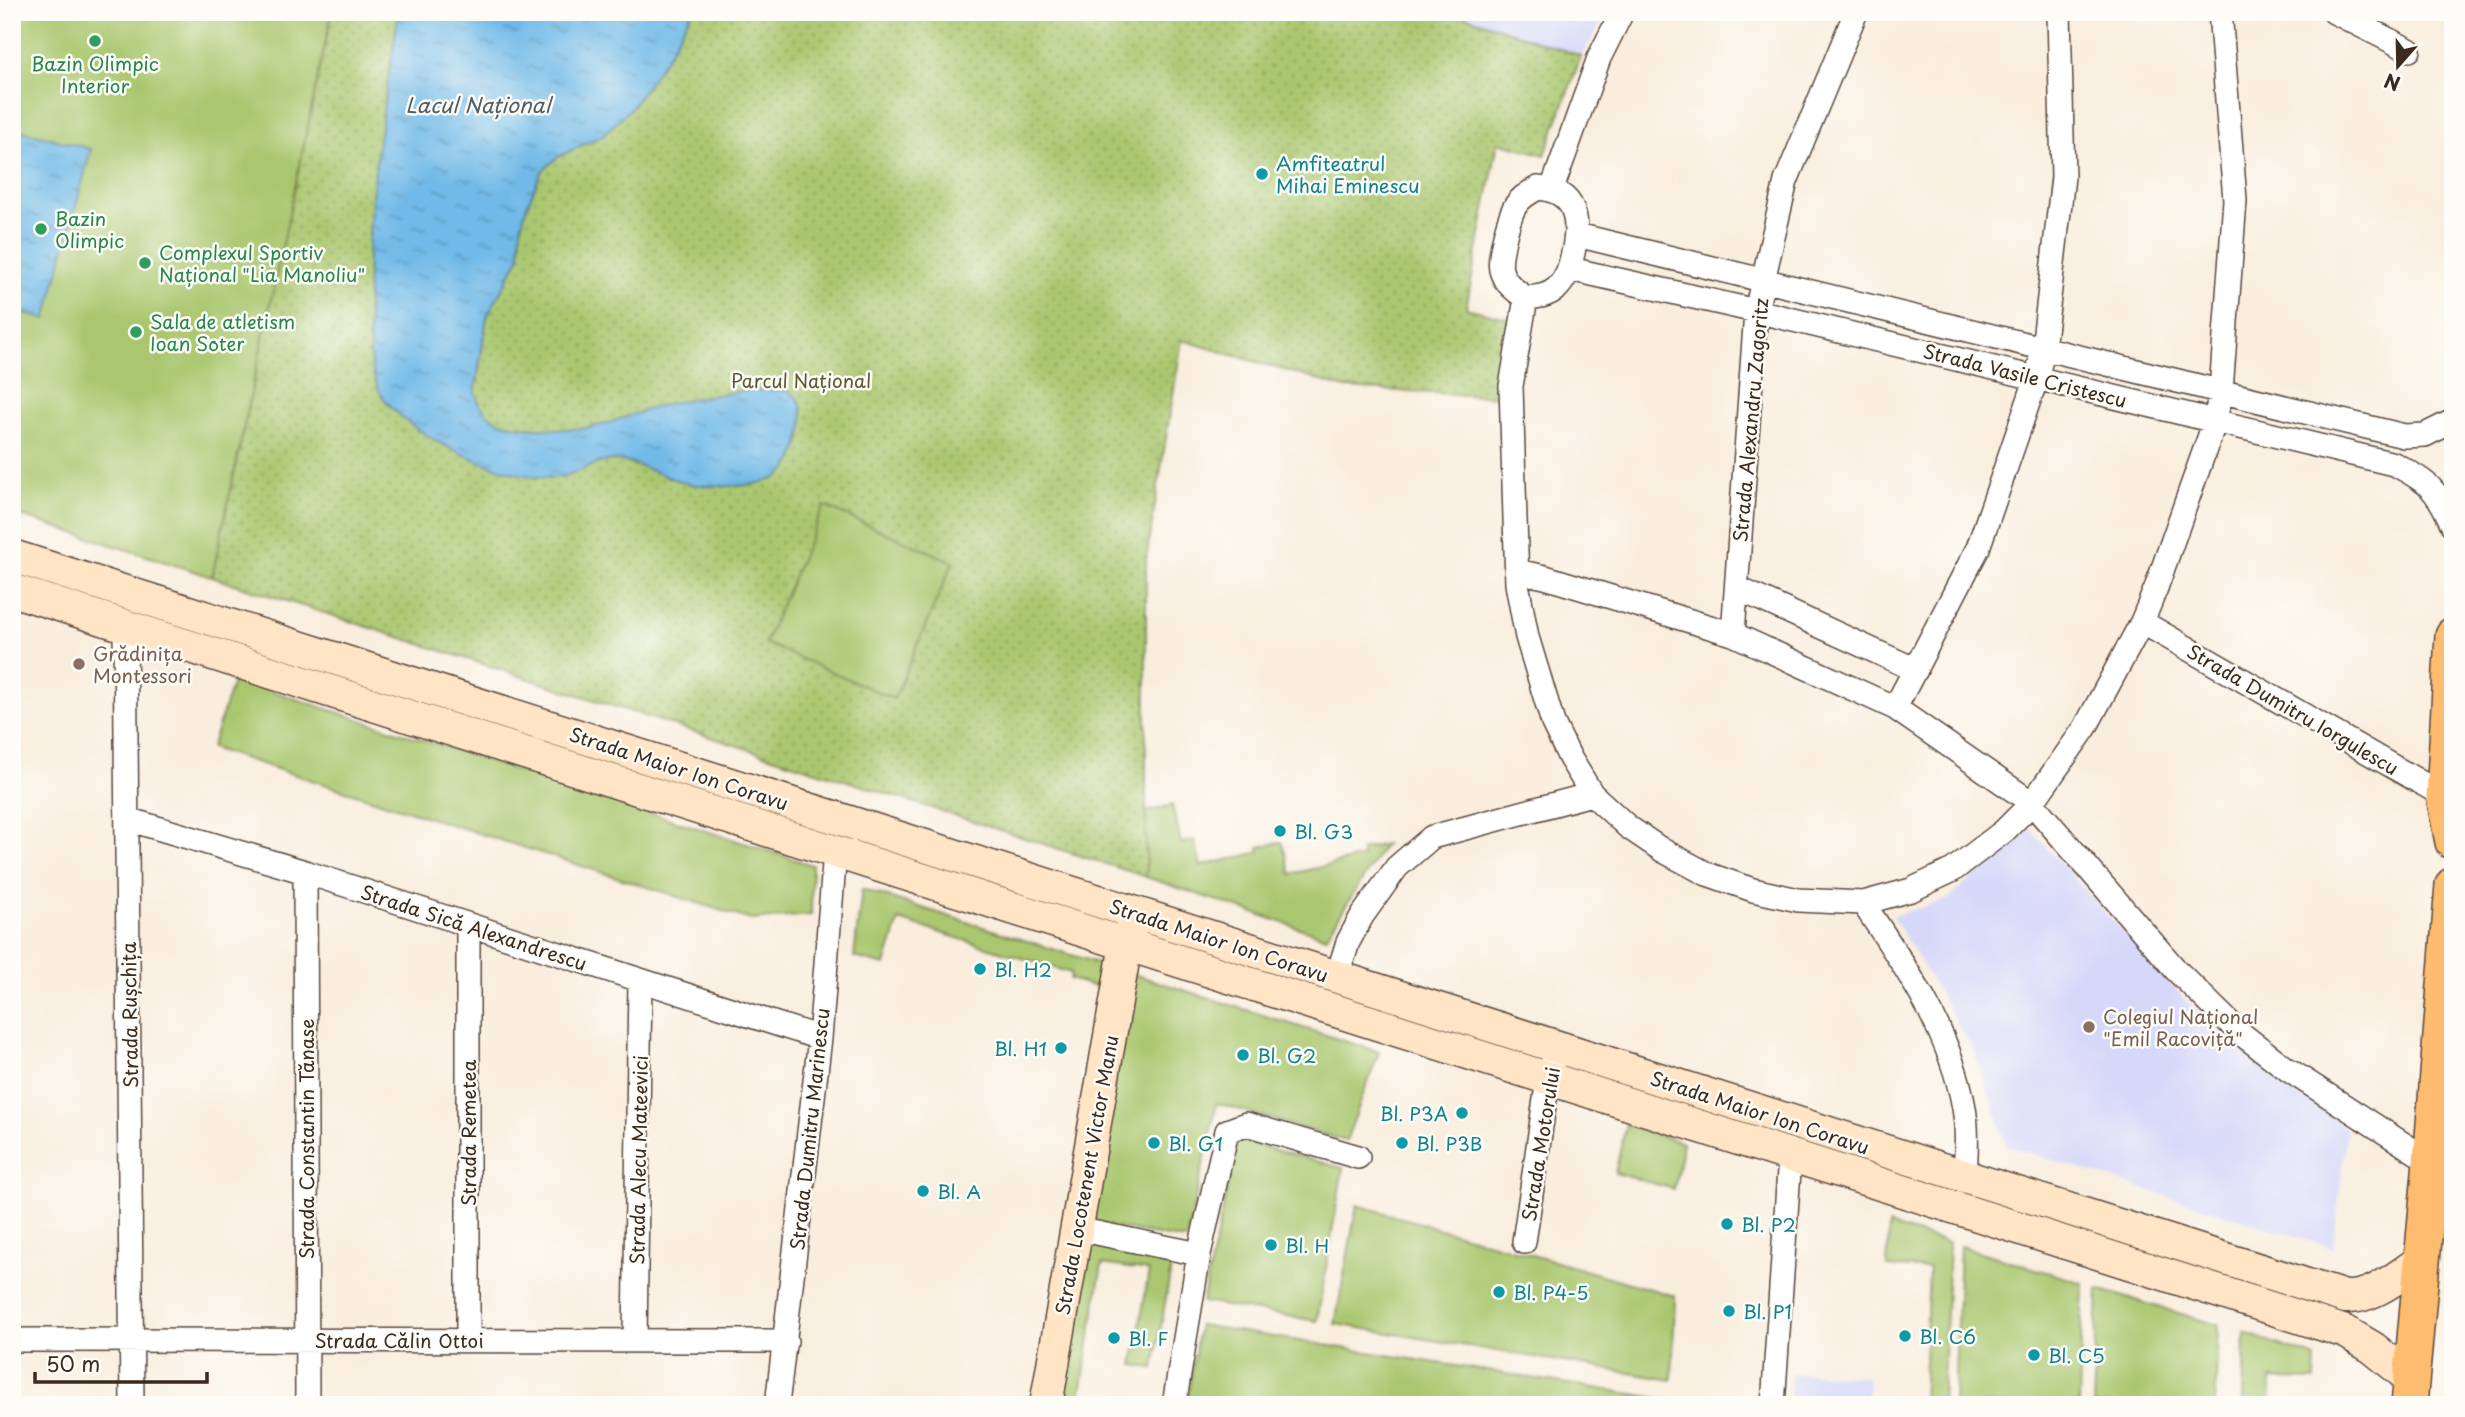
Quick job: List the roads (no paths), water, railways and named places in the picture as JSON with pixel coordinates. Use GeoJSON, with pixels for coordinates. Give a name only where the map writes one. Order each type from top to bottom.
{"type":"FeatureCollection","features":[{"type":"Feature","properties":{"kind":"main road"},"geometry":{"type":"LineString","coordinates":[[2453,635],[2444,796],[2453,842]]}},
{"type":"Feature","properties":{"kind":"main road"},"geometry":{"type":"LineString","coordinates":[[2410,1392],[2453,885]]}},
{"type":"Feature","properties":{"kind":"street"},"geometry":{"type":"LineString","coordinates":[[1552,189],[1599,58],[1622,12]]}},
{"type":"Feature","properties":{"kind":"street","name":"Strada Alexandru Zagoritz"},"geometry":{"type":"LineString","coordinates":[[1733,634],[1756,311],[1786,181],[1856,12]]}},
{"type":"Feature","properties":{"kind":"street"},"geometry":{"type":"LineString","coordinates":[[1895,708],[1978,548],[2037,377],[2043,349],[2063,177],[2059,12]]}},
{"type":"Feature","properties":{"kind":"street"},"geometry":{"type":"LineString","coordinates":[[1526,298],[1511,386],[1516,571],[1527,637],[1553,723],[1570,758],[1592,793],[1628,827],[1650,842],[1707,874],[1753,890],[1798,900],[1863,904],[1910,890],[1953,870],[2004,831],[2032,803],[2085,727],[2142,622],[2215,421],[2221,391],[2235,200],[2220,12]]}},
{"type":"Feature","properties":{"kind":"street"},"geometry":{"type":"LineString","coordinates":[[2334,12],[2409,50]]}},
{"type":"Feature","properties":{"kind":"street"},"geometry":{"type":"LineString","coordinates":[[1538,188],[1552,189],[1563,195],[1573,208],[1577,235],[1570,269],[1556,289],[1543,296],[1526,298],[1514,290],[1505,279],[1500,268],[1511,215],[1517,203],[1527,194],[1538,188]]}},
{"type":"Feature","properties":{"kind":"street","name":"Strada Vasile Cristescu"},"geometry":{"type":"LineString","coordinates":[[1577,235],[2404,436],[2426,435],[2453,421]]}},
{"type":"Feature","properties":{"kind":"street","name":"Strada Vasile Cristescu"},"geometry":{"type":"LineString","coordinates":[[1570,269],[2037,377],[2394,464],[2420,478],[2434,490],[2453,526]]}},
{"type":"Feature","properties":{"kind":"street","name":"Strada Maior Ion Coravu"},"geometry":{"type":"LineString","coordinates":[[12,556],[2345,1297],[2355,1298],[2372,1292],[2421,1261]]}},
{"type":"Feature","properties":{"kind":"street"},"geometry":{"type":"LineString","coordinates":[[1516,571],[1545,577],[1733,634],[1895,708],[2032,803],[2176,970],[2231,1024],[2287,1069],[2431,1162]]}},
{"type":"Feature","properties":{"kind":"street"},"geometry":{"type":"LineString","coordinates":[[1737,588],[1916,670]]}},
{"type":"Feature","properties":{"kind":"street","name":"Strada Maior Ion Coravu"},"geometry":{"type":"LineString","coordinates":[[12,590],[2346,1332],[2373,1348],[2410,1392]]}},
{"type":"Feature","properties":{"kind":"street"},"geometry":{"type":"LineString","coordinates":[[125,625],[134,595]]}},
{"type":"Feature","properties":{"kind":"street","name":"Strada Dumitru Iorgulescu"},"geometry":{"type":"LineString","coordinates":[[2142,622],[2444,796]]}},
{"type":"Feature","properties":{"kind":"street","name":"Strada Rușchița"},"geometry":{"type":"LineString","coordinates":[[125,625],[132,1405]]}},
{"type":"Feature","properties":{"kind":"street"},"geometry":{"type":"LineString","coordinates":[[513,749],[523,718]]}},
{"type":"Feature","properties":{"kind":"street"},"geometry":{"type":"LineString","coordinates":[[1337,977],[1348,942],[1362,916],[1397,867],[1432,837],[1592,793]]}},
{"type":"Feature","properties":{"kind":"street","name":"Strada Sică Alexandrescu"},"geometry":{"type":"LineString","coordinates":[[127,819],[305,872],[820,1038]]}},
{"type":"Feature","properties":{"kind":"street"},"geometry":{"type":"LineString","coordinates":[[835,852],[845,821]]}},
{"type":"Feature","properties":{"kind":"street","name":"Strada Dumitru Marinescu"},"geometry":{"type":"LineString","coordinates":[[777,1405],[820,1038],[835,852]]}},
{"type":"Feature","properties":{"kind":"street","name":"Strada Constantin Tănase"},"geometry":{"type":"LineString","coordinates":[[305,872],[307,1405]]}},
{"type":"Feature","properties":{"kind":"street"},"geometry":{"type":"LineString","coordinates":[[1863,904],[1903,962],[1924,1000],[1957,1076],[1965,1109],[1967,1140],[1965,1178],[1956,1208]]}},
{"type":"Feature","properties":{"kind":"street","name":"Strada Locotenent Victor Manu"},"geometry":{"type":"LineString","coordinates":[[1046,1405],[1126,944],[1136,914]]}},
{"type":"Feature","properties":{"kind":"street","name":"Strada Remetea"},"geometry":{"type":"LineString","coordinates":[[468,925],[468,1340]]}},
{"type":"Feature","properties":{"kind":"street","name":"Strada Alecu Mateevici"},"geometry":{"type":"LineString","coordinates":[[635,1340],[640,980]]}},
{"type":"Feature","properties":{"kind":"street","name":"Strada Motorului"},"geometry":{"type":"LineString","coordinates":[[1524,1242],[1548,1079],[1557,1047]]}},
{"type":"Feature","properties":{"kind":"street"},"geometry":{"type":"LineString","coordinates":[[1174,1405],[1199,1254],[1227,1131],[1246,1124],[1358,1157]]}},
{"type":"Feature","properties":{"kind":"street"},"geometry":{"type":"LineString","coordinates":[[1773,1405],[1790,1156],[1799,1124]]}},
{"type":"Feature","properties":{"kind":"street"},"geometry":{"type":"LineString","coordinates":[[1077,1229],[1199,1254]]}},
{"type":"Feature","properties":{"kind":"street","name":"Strada Călin Ottoi"},"geometry":{"type":"LineString","coordinates":[[12,1340],[786,1341]]}},
{"type":"Feature","properties":{"kind":"water","name":"Lacul Național"},"geometry":{"type":"Polygon","coordinates":[[[399,12],[692,12],[666,58],[631,108],[603,135],[558,157],[542,171],[527,205],[521,227],[520,256],[487,317],[475,393],[483,409],[498,421],[518,426],[557,429],[600,425],[663,405],[707,396],[744,391],[787,391],[800,403],[802,425],[793,460],[783,473],[750,485],[708,486],[686,483],[620,461],[604,462],[560,477],[516,473],[464,455],[438,442],[396,412],[383,397],[375,381],[370,356],[368,251],[375,171],[399,12]]]}},
{"type":"Feature","properties":{"kind":"water","name":"Bazin Olimpic"},"geometry":{"type":"Polygon","coordinates":[[[12,128],[91,149],[46,319],[12,310],[12,128]]]}},
{"type":"Feature","properties":{"kind":"tram line"},"geometry":{"type":"LineString","coordinates":[[2446,1405],[2453,1308]]}},
{"type":"Feature","properties":{"kind":"place","name":"Bazin Olimpic Interior"},"geometry":{"type":"Point","coordinates":[95,41]}},
{"type":"Feature","properties":{"kind":"place","name":"Amfiteatrul Mihai Eminescu"},"geometry":{"type":"Point","coordinates":[1262,174]}},
{"type":"Feature","properties":{"kind":"place","name":"Bazin Olimpic"},"geometry":{"type":"Point","coordinates":[41,229]}},
{"type":"Feature","properties":{"kind":"place","name":"Complexul Sportiv Național \"Lia Manoliu\""},"geometry":{"type":"Point","coordinates":[145,263]}},
{"type":"Feature","properties":{"kind":"place","name":"Sala de atletism Ioan Soter"},"geometry":{"type":"Point","coordinates":[136,332]}},
{"type":"Feature","properties":{"kind":"place","name":"Grădinița Montessori"},"geometry":{"type":"Point","coordinates":[79,664]}},
{"type":"Feature","properties":{"kind":"place","name":"Bl. G3"},"geometry":{"type":"Point","coordinates":[1280,831]}},
{"type":"Feature","properties":{"kind":"place","name":"Bl. H2"},"geometry":{"type":"Point","coordinates":[980,969]}},
{"type":"Feature","properties":{"kind":"place","name":"Colegiul Național \"Emil Racoviță\""},"geometry":{"type":"Point","coordinates":[2089,1027]}},
{"type":"Feature","properties":{"kind":"place","name":"Bl. H1"},"geometry":{"type":"Point","coordinates":[1061,1048]}},
{"type":"Feature","properties":{"kind":"place","name":"Bl. G2"},"geometry":{"type":"Point","coordinates":[1243,1055]}},
{"type":"Feature","properties":{"kind":"place","name":"Bl. P3A"},"geometry":{"type":"Point","coordinates":[1462,1113]}},
{"type":"Feature","properties":{"kind":"place","name":"Bl. G1"},"geometry":{"type":"Point","coordinates":[1154,1143]}},
{"type":"Feature","properties":{"kind":"place","name":"Bl. P3B"},"geometry":{"type":"Point","coordinates":[1402,1143]}},
{"type":"Feature","properties":{"kind":"place","name":"Bl. A"},"geometry":{"type":"Point","coordinates":[923,1191]}},
{"type":"Feature","properties":{"kind":"place","name":"Bl. P2"},"geometry":{"type":"Point","coordinates":[1727,1224]}},
{"type":"Feature","properties":{"kind":"place","name":"Bl. H"},"geometry":{"type":"Point","coordinates":[1271,1245]}},
{"type":"Feature","properties":{"kind":"place","name":"Bl. P4-5"},"geometry":{"type":"Point","coordinates":[1499,1292]}},
{"type":"Feature","properties":{"kind":"place","name":"Bl. P1"},"geometry":{"type":"Point","coordinates":[1729,1311]}},
{"type":"Feature","properties":{"kind":"place","name":"Bl. C6"},"geometry":{"type":"Point","coordinates":[1905,1336]}},
{"type":"Feature","properties":{"kind":"place","name":"Bl. F"},"geometry":{"type":"Point","coordinates":[1114,1338]}},
{"type":"Feature","properties":{"kind":"place","name":"Bl. C5"},"geometry":{"type":"Point","coordinates":[2034,1355]}},
{"type":"Feature","properties":{"kind":"park label","name":"Parcul Național"},"geometry":{"type":"Point","coordinates":[801,380]}}]}
